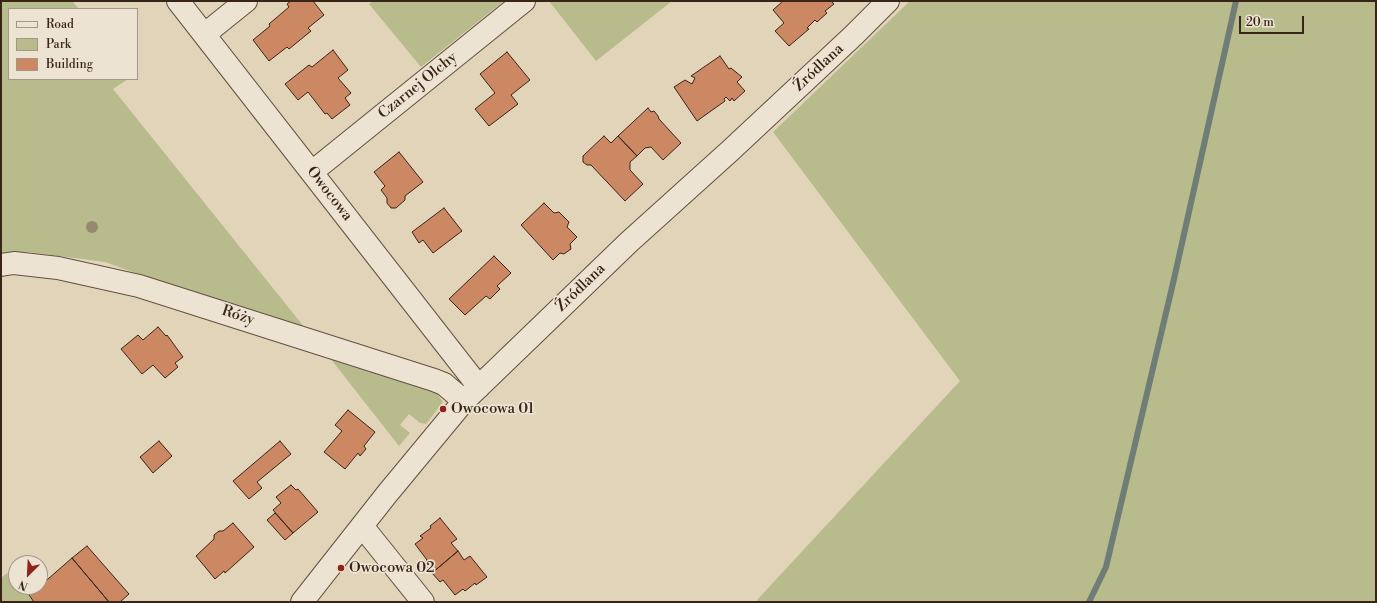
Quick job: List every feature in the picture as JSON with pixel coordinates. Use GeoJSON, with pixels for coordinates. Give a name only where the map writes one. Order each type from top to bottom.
{"type":"FeatureCollection","features":[{"type":"Feature","properties":{"kind":"street","name":"Owocowa"},"geometry":{"type":"LineString","coordinates":[[178,1],[312,172],[472,394]]}},
{"type":"Feature","properties":{"kind":"street"},"geometry":{"type":"LineString","coordinates":[[205,34],[246,1]]}},
{"type":"Feature","properties":{"kind":"street","name":"Czarnej Olchy"},"geometry":{"type":"LineString","coordinates":[[312,172],[524,1]]}},
{"type":"Feature","properties":{"kind":"street","name":"Źródlana"},"geometry":{"type":"LineString","coordinates":[[307,600],[362,526],[472,394],[629,242],[731,150],[854,35],[888,1]]}},
{"type":"Feature","properties":{"kind":"street","name":"Róży"},"geometry":{"type":"LineString","coordinates":[[1,264],[14,263],[58,268],[139,286],[434,380],[472,394]]}},
{"type":"Feature","properties":{"kind":"street"},"geometry":{"type":"LineString","coordinates":[[362,526],[423,602]]}},
{"type":"Feature","properties":{"kind":"green space"},"geometry":{"type":"Polygon","coordinates":[[[1,1],[72,1],[78,8],[8,8],[8,80],[126,80],[113,89],[309,333],[105,262],[28,252],[2,254],[1,1]]]}},
{"type":"Feature","properties":{"kind":"green space"},"geometry":{"type":"Polygon","coordinates":[[[373,1],[504,1],[421,67],[369,4],[373,1]]]}},
{"type":"Feature","properties":{"kind":"green space"},"geometry":{"type":"Polygon","coordinates":[[[549,1],[672,1],[596,61],[549,1]]]}},
{"type":"Feature","properties":{"kind":"green space"},"geometry":{"type":"Polygon","coordinates":[[[910,1],[1376,1],[1376,602],[758,602],[757,600],[960,381],[773,132],[910,1]]]}},
{"type":"Feature","properties":{"kind":"green space"},"geometry":{"type":"Polygon","coordinates":[[[330,358],[433,388],[443,402],[426,424],[420,423],[409,414],[400,425],[410,433],[399,446],[330,358]]]}},
{"type":"Feature","properties":{"kind":"green space"},"geometry":{"type":"Polygon","coordinates":[[[7,573],[8,574],[8,595],[28,595],[34,602],[1,602],[1,578],[7,573]]]}},
{"type":"Feature","properties":{"kind":"building"},"geometry":{"type":"Polygon","coordinates":[[[291,1],[313,1],[324,15],[308,28],[311,31],[289,49],[287,47],[269,61],[253,40],[289,7],[287,4],[291,1]]]}},
{"type":"Feature","properties":{"kind":"building"},"geometry":{"type":"Polygon","coordinates":[[[783,1],[831,1],[834,4],[825,11],[827,13],[817,22],[815,20],[807,28],[809,29],[789,46],[775,31],[784,23],[773,10],[783,1]]]}},
{"type":"Feature","properties":{"kind":"building"},"geometry":{"type":"Polygon","coordinates":[[[333,50],[348,70],[338,78],[351,93],[345,98],[350,105],[332,119],[327,113],[325,114],[308,92],[298,100],[285,84],[309,65],[312,67],[333,50]]]}},
{"type":"Feature","properties":{"kind":"building"},"geometry":{"type":"Polygon","coordinates":[[[507,52],[530,80],[511,95],[518,104],[489,126],[475,109],[495,93],[480,74],[507,52]]]}},
{"type":"Feature","properties":{"kind":"building"},"geometry":{"type":"Polygon","coordinates":[[[720,56],[729,69],[731,68],[742,77],[737,82],[745,91],[734,101],[732,98],[730,101],[726,97],[724,99],[725,101],[697,121],[674,87],[685,80],[692,84],[695,78],[691,76],[720,56]]]}},
{"type":"Feature","properties":{"kind":"building"},"geometry":{"type":"Polygon","coordinates":[[[648,108],[651,112],[654,111],[659,119],[681,143],[663,160],[651,147],[645,148],[637,156],[618,136],[648,108]]]}},
{"type":"Feature","properties":{"kind":"building"},"geometry":{"type":"Polygon","coordinates":[[[604,136],[611,143],[618,136],[637,156],[630,162],[630,170],[643,184],[625,201],[591,165],[587,165],[583,162],[583,156],[604,136]]]}},
{"type":"Feature","properties":{"kind":"building"},"geometry":{"type":"Polygon","coordinates":[[[399,152],[423,182],[405,196],[405,200],[396,208],[391,208],[387,203],[387,198],[381,190],[385,186],[374,172],[399,152]]]}},
{"type":"Feature","properties":{"kind":"building"},"geometry":{"type":"Polygon","coordinates":[[[544,203],[554,213],[559,212],[569,222],[567,227],[577,237],[570,244],[571,249],[564,254],[560,253],[553,260],[521,225],[544,203]]]}},
{"type":"Feature","properties":{"kind":"building"},"geometry":{"type":"Polygon","coordinates":[[[444,208],[462,231],[433,253],[423,240],[419,243],[412,232],[444,208]]]}},
{"type":"Feature","properties":{"kind":"building"},"geometry":{"type":"Polygon","coordinates":[[[494,256],[511,273],[497,286],[500,289],[490,299],[486,296],[465,315],[449,299],[494,256]]]}},
{"type":"Feature","properties":{"kind":"building"},"geometry":{"type":"Polygon","coordinates":[[[158,327],[166,336],[167,335],[183,357],[175,363],[178,367],[165,378],[153,365],[142,374],[121,349],[138,335],[143,340],[158,327]]]}},
{"type":"Feature","properties":{"kind":"building"},"geometry":{"type":"Polygon","coordinates":[[[348,410],[375,432],[364,446],[366,449],[360,456],[358,453],[345,469],[324,452],[342,431],[335,425],[348,410]]]}},
{"type":"Feature","properties":{"kind":"building"},"geometry":{"type":"Polygon","coordinates":[[[159,441],[172,456],[153,473],[140,457],[159,441]]]}},
{"type":"Feature","properties":{"kind":"building"},"geometry":{"type":"Polygon","coordinates":[[[280,441],[291,454],[257,482],[262,488],[249,499],[233,481],[280,441]]]}},
{"type":"Feature","properties":{"kind":"building"},"geometry":{"type":"Polygon","coordinates":[[[291,485],[296,490],[298,489],[318,512],[293,533],[273,510],[281,503],[276,497],[291,485]]]}},
{"type":"Feature","properties":{"kind":"building"},"geometry":{"type":"Polygon","coordinates":[[[275,513],[293,533],[285,540],[267,520],[275,513]]]}},
{"type":"Feature","properties":{"kind":"building"},"geometry":{"type":"Polygon","coordinates":[[[440,518],[457,539],[451,543],[458,551],[432,573],[424,563],[427,560],[415,544],[423,538],[420,536],[431,528],[430,526],[440,518]]]}},
{"type":"Feature","properties":{"kind":"building"},"geometry":{"type":"Polygon","coordinates":[[[233,523],[254,547],[225,573],[224,571],[215,579],[196,556],[214,539],[214,535],[219,531],[223,531],[233,523]]]}},
{"type":"Feature","properties":{"kind":"building"},"geometry":{"type":"Polygon","coordinates":[[[87,546],[129,594],[120,602],[109,602],[72,558],[87,546]]]}},
{"type":"Feature","properties":{"kind":"building"},"geometry":{"type":"Polygon","coordinates":[[[458,551],[464,560],[470,556],[487,577],[476,585],[475,583],[465,591],[463,589],[455,595],[443,580],[440,582],[432,573],[458,551]]]}},
{"type":"Feature","properties":{"kind":"building"},"geometry":{"type":"Polygon","coordinates":[[[72,558],[109,602],[34,602],[29,595],[48,595],[48,579],[72,558]]]}},
{"type":"Feature","properties":{"kind":"waterway"},"geometry":{"type":"LineString","coordinates":[[1089,602],[1106,567],[1174,279],[1236,1]]}},
{"type":"Feature","properties":{"kind":"place","name":"Owocowa 01"},"geometry":{"type":"Point","coordinates":[443,409]}},
{"type":"Feature","properties":{"kind":"place","name":"Owocowa 02"},"geometry":{"type":"Point","coordinates":[341,568]}}]}
